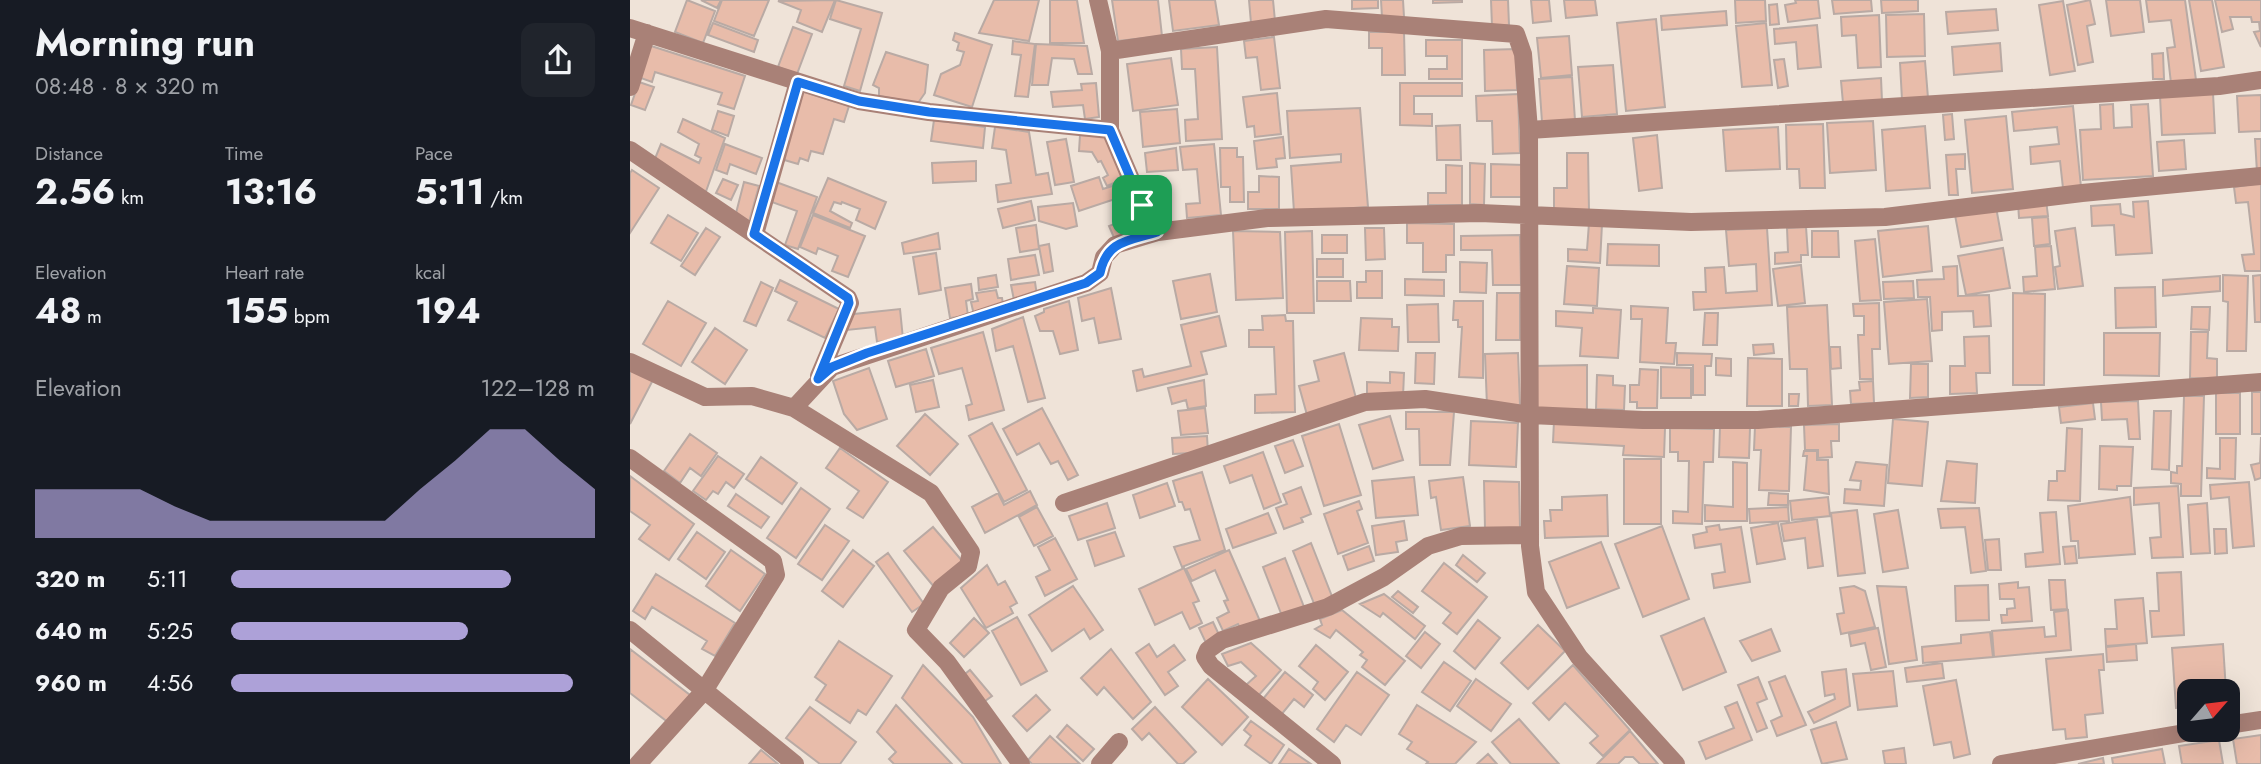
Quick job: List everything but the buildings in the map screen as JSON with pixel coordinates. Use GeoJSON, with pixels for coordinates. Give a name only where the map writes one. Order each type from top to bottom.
{"type":"FeatureCollection","features":[{"type":"Feature","properties":{"kind":"street"},"geometry":{"type":"LineString","coordinates":[[1098,0],[1110,51],[1110,130],[1142,205],[1157,232]]}},
{"type":"Feature","properties":{"kind":"street"},"geometry":{"type":"LineString","coordinates":[[1110,51],[1326,19],[1516,34],[1523,54],[1529,130],[1530,535],[1536,592],[1579,657],[1676,764]]}},
{"type":"Feature","properties":{"kind":"street"},"geometry":{"type":"LineString","coordinates":[[630,87],[638,31],[859,101],[917,110],[1110,130]]}},
{"type":"Feature","properties":{"kind":"street"},"geometry":{"type":"LineString","coordinates":[[1529,130],[2219,86],[2261,80]]}},
{"type":"Feature","properties":{"kind":"street"},"geometry":{"type":"LineString","coordinates":[[754,234],[798,82]]}},
{"type":"Feature","properties":{"kind":"street"},"geometry":{"type":"LineString","coordinates":[[630,150],[848,298],[849,303],[818,379]]}},
{"type":"Feature","properties":{"kind":"street"},"geometry":{"type":"LineString","coordinates":[[794,408],[818,379],[832,367],[867,353],[1086,283],[1100,273],[1104,257],[1115,245],[1157,232],[1267,218],[1528,214],[1691,222],[1885,217],[2082,193],[2261,176]]}},
{"type":"Feature","properties":{"kind":"street"},"geometry":{"type":"LineString","coordinates":[[630,362],[705,397],[752,396],[794,408],[931,493],[971,552],[968,566],[941,588],[916,629],[947,662],[1021,764]]}},
{"type":"Feature","properties":{"kind":"street"},"geometry":{"type":"LineString","coordinates":[[1064,503],[1365,402],[1425,399],[1530,415],[1643,420],[1758,419],[2261,382]]}},
{"type":"Feature","properties":{"kind":"street"},"geometry":{"type":"LineString","coordinates":[[630,458],[777,566],[776,575],[704,691],[638,764]]}},
{"type":"Feature","properties":{"kind":"street"},"geometry":{"type":"LineString","coordinates":[[1332,764],[1211,666],[1205,657],[1208,650],[1222,640],[1328,607],[1384,578],[1428,546],[1461,536],[1530,535]]}},
{"type":"Feature","properties":{"kind":"street"},"geometry":{"type":"LineString","coordinates":[[630,630],[795,764]]}},
{"type":"Feature","properties":{"kind":"street"},"geometry":{"type":"LineString","coordinates":[[2240,723],[2261,720]]}},
{"type":"Feature","properties":{"kind":"street"},"geometry":{"type":"LineString","coordinates":[[2001,764],[2177,734]]}},
{"type":"Feature","properties":{"kind":"street"},"geometry":{"type":"LineString","coordinates":[[1100,764],[1119,742]]}},
{"type":"Feature","properties":{"kind":"route"},"geometry":{"type":"LineString","coordinates":[[798,82],[859,101],[929,112],[1110,130],[1142,205],[1157,232],[1115,245],[1104,257],[1100,273],[1086,283],[867,353],[832,367],[818,379],[849,303],[848,298],[754,234],[798,82]]}}]}
